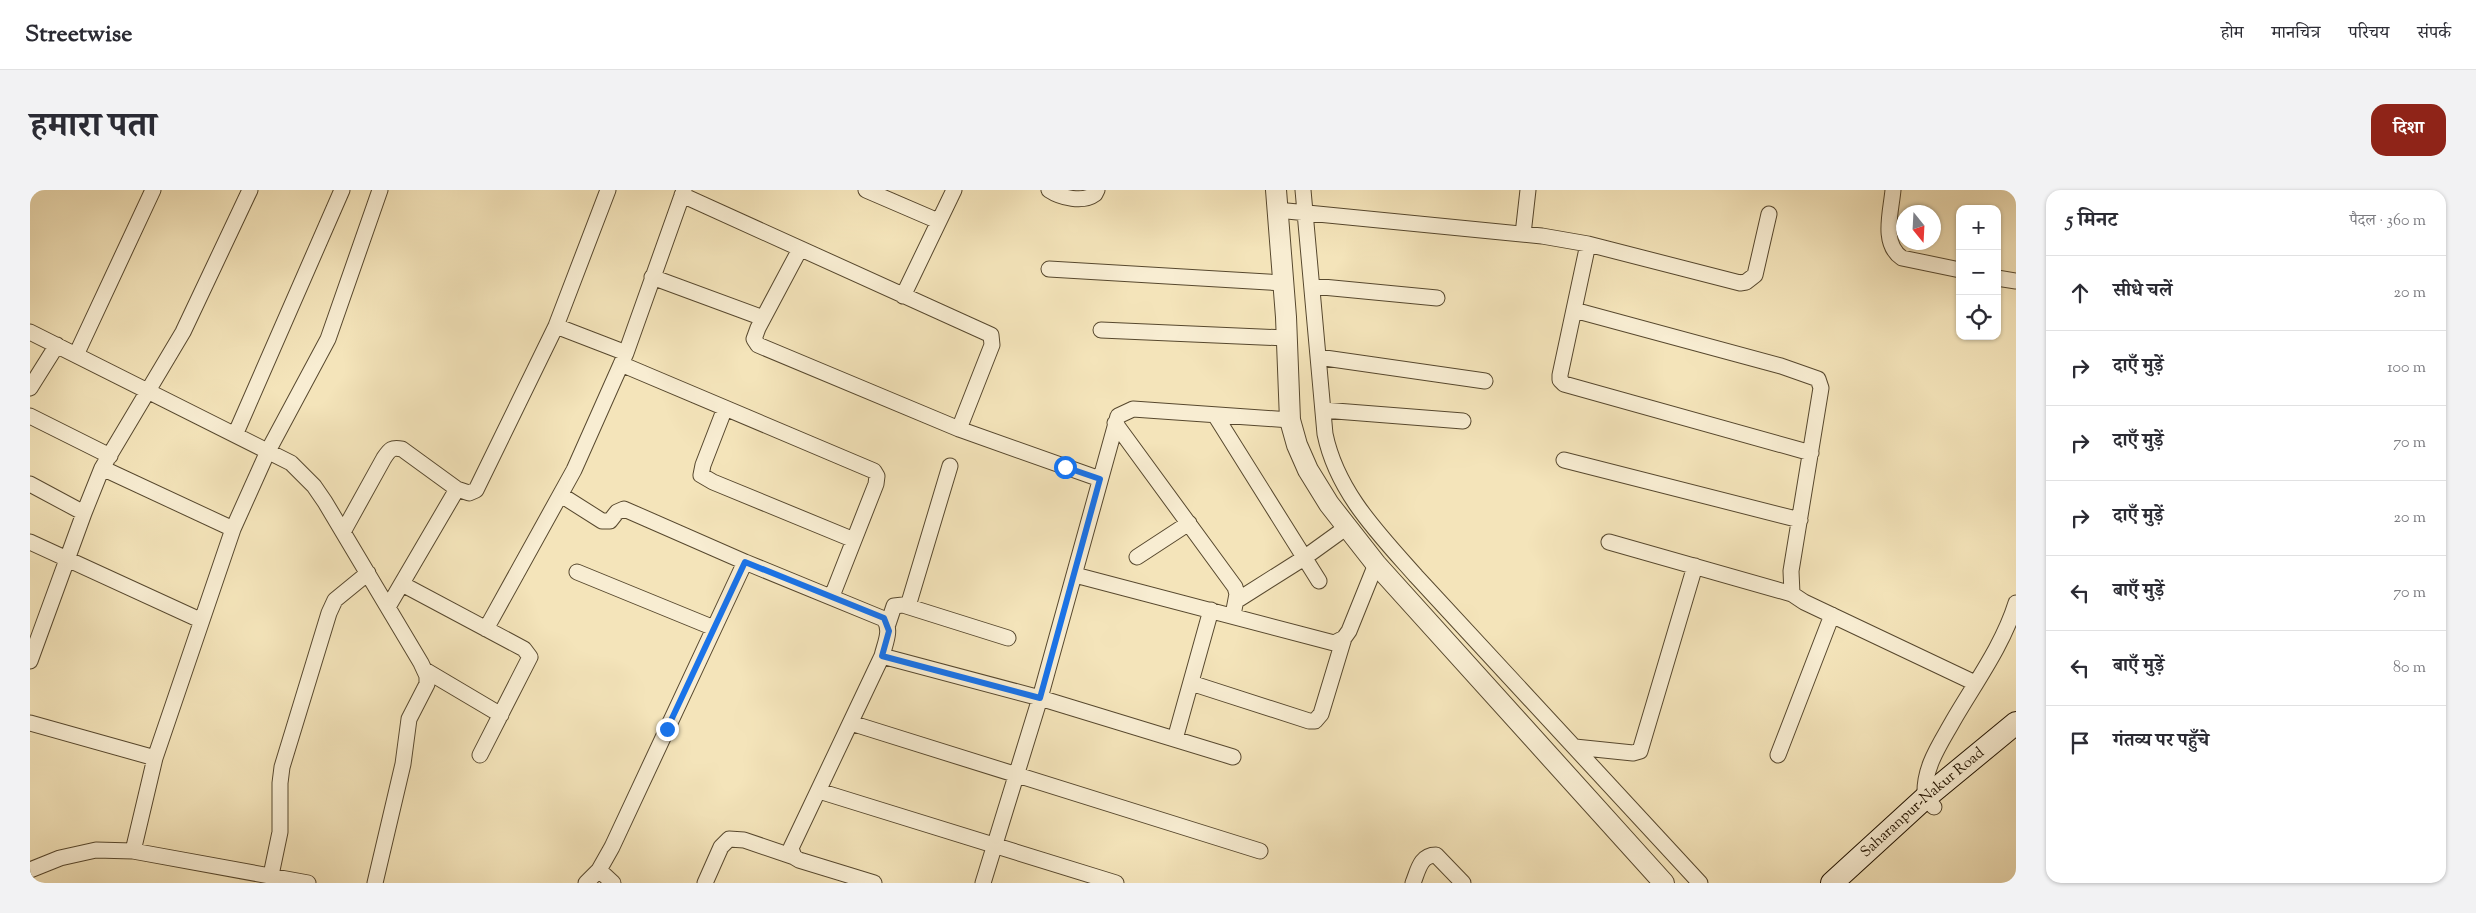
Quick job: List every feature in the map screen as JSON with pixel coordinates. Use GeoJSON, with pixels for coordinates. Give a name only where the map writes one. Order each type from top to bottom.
{"type":"FeatureCollection","features":[{"type":"Feature","properties":{"kind":"main road","name":"Saharanpur-Nakur Road"},"geometry":{"type":"LineString","coordinates":[[1849,883],[1930,802],[2016,723]]}},
{"type":"Feature","properties":{"kind":"main road","name":"Saharanpur-Nakur Road"},"geometry":{"type":"LineString","coordinates":[[1832,883],[1930,802],[2016,738]]}},
{"type":"Feature","properties":{"kind":"street"},"geometry":{"type":"LineString","coordinates":[[76,355],[154,190]]}},
{"type":"Feature","properties":{"kind":"street"},"geometry":{"type":"LineString","coordinates":[[30,661],[35,628],[67,560],[84,513],[106,462],[183,332],[250,190]]}},
{"type":"Feature","properties":{"kind":"street"},"geometry":{"type":"LineString","coordinates":[[235,434],[342,190]]}},
{"type":"Feature","properties":{"kind":"street"},"geometry":{"type":"LineString","coordinates":[[133,851],[155,758],[200,620],[233,529],[268,451],[328,339],[380,190]]}},
{"type":"Feature","properties":{"kind":"street"},"geometry":{"type":"LineString","coordinates":[[343,532],[390,449],[395,447],[402,449],[457,489],[469,493],[476,490],[556,326],[608,190]]}},
{"type":"Feature","properties":{"kind":"street"},"geometry":{"type":"LineString","coordinates":[[866,190],[938,221]]}},
{"type":"Feature","properties":{"kind":"street"},"geometry":{"type":"LineString","coordinates":[[903,296],[954,190]]}},
{"type":"Feature","properties":{"kind":"street"},"geometry":{"type":"LineString","coordinates":[[1049,190],[1060,196],[1084,200],[1095,194],[1097,190]]}},
{"type":"Feature","properties":{"kind":"street"},"geometry":{"type":"LineString","coordinates":[[1276,190],[1280,210],[1290,420],[1296,444],[1308,470],[1328,504],[1376,564],[1517,703],[1575,747],[1700,883]]}},
{"type":"Feature","properties":{"kind":"street"},"geometry":{"type":"LineString","coordinates":[[1303,190],[1302,212],[1312,286],[1323,410],[1330,457],[1348,494],[1664,883]]}},
{"type":"Feature","properties":{"kind":"street"},"geometry":{"type":"LineString","coordinates":[[1523,234],[1528,190]]}},
{"type":"Feature","properties":{"kind":"street"},"geometry":{"type":"LineString","coordinates":[[1893,190],[1890,248],[1902,258],[1956,269]]}},
{"type":"Feature","properties":{"kind":"street"},"geometry":{"type":"LineString","coordinates":[[486,629],[561,495],[624,358],[683,192],[800,249],[991,335],[993,339],[959,429]]}},
{"type":"Feature","properties":{"kind":"street"},"geometry":{"type":"LineString","coordinates":[[1280,210],[1523,234],[1588,244],[1746,282],[1754,275],[1769,214]]}},
{"type":"Feature","properties":{"kind":"street"},"geometry":{"type":"LineString","coordinates":[[1588,244],[1560,375],[1560,380],[1564,384],[1811,453]]}},
{"type":"Feature","properties":{"kind":"street"},"geometry":{"type":"LineString","coordinates":[[800,249],[763,318],[754,339],[764,350],[959,429],[1100,479]]}},
{"type":"Feature","properties":{"kind":"street"},"geometry":{"type":"LineString","coordinates":[[1049,269],[1283,283]]}},
{"type":"Feature","properties":{"kind":"street"},"geometry":{"type":"LineString","coordinates":[[652,277],[763,318]]}},
{"type":"Feature","properties":{"kind":"street"},"geometry":{"type":"LineString","coordinates":[[2001,279],[2016,281]]}},
{"type":"Feature","properties":{"kind":"street"},"geometry":{"type":"LineString","coordinates":[[1312,286],[1437,298]]}},
{"type":"Feature","properties":{"kind":"street"},"geometry":{"type":"LineString","coordinates":[[1574,310],[1814,376],[1821,382],[1790,583],[1792,594]]}},
{"type":"Feature","properties":{"kind":"street"},"geometry":{"type":"LineString","coordinates":[[556,326],[725,408],[874,471],[876,484],[832,596]]}},
{"type":"Feature","properties":{"kind":"street"},"geometry":{"type":"LineString","coordinates":[[1101,330],[1286,338]]}},
{"type":"Feature","properties":{"kind":"street"},"geometry":{"type":"LineString","coordinates":[[30,332],[291,463],[303,473],[325,502],[425,670],[426,684],[409,719],[404,764],[375,883]]}},
{"type":"Feature","properties":{"kind":"street"},"geometry":{"type":"LineString","coordinates":[[30,388],[56,345]]}},
{"type":"Feature","properties":{"kind":"street"},"geometry":{"type":"LineString","coordinates":[[1318,357],[1485,381]]}},
{"type":"Feature","properties":{"kind":"street"},"geometry":{"type":"LineString","coordinates":[[725,408],[701,475],[713,482],[854,540]]}},
{"type":"Feature","properties":{"kind":"street"},"geometry":{"type":"LineString","coordinates":[[982,883],[1040,698],[1118,416],[1133,409],[1290,420]]}},
{"type":"Feature","properties":{"kind":"street"},"geometry":{"type":"LineString","coordinates":[[1323,410],[1464,421]]}},
{"type":"Feature","properties":{"kind":"street"},"geometry":{"type":"LineString","coordinates":[[1215,415],[1319,581]]}},
{"type":"Feature","properties":{"kind":"street"},"geometry":{"type":"LineString","coordinates":[[30,416],[106,462],[233,529]]}},
{"type":"Feature","properties":{"kind":"street"},"geometry":{"type":"LineString","coordinates":[[1115,423],[1235,587],[1234,608]]}},
{"type":"Feature","properties":{"kind":"street"},"geometry":{"type":"LineString","coordinates":[[1564,460],[1800,520]]}},
{"type":"Feature","properties":{"kind":"street"},"geometry":{"type":"LineString","coordinates":[[908,606],[950,466]]}},
{"type":"Feature","properties":{"kind":"street"},"geometry":{"type":"LineString","coordinates":[[30,484],[84,513]]}},
{"type":"Feature","properties":{"kind":"street"},"geometry":{"type":"LineString","coordinates":[[388,607],[457,489]]}},
{"type":"Feature","properties":{"kind":"street"},"geometry":{"type":"LineString","coordinates":[[561,495],[602,521],[610,521],[617,512],[624,509],[745,562],[878,615],[888,624]]}},
{"type":"Feature","properties":{"kind":"street"},"geometry":{"type":"LineString","coordinates":[[1137,557],[1189,523]]}},
{"type":"Feature","properties":{"kind":"street"},"geometry":{"type":"LineString","coordinates":[[1234,608],[1347,527]]}},
{"type":"Feature","properties":{"kind":"street"},"geometry":{"type":"LineString","coordinates":[[30,542],[200,620]]}},
{"type":"Feature","properties":{"kind":"street"},"geometry":{"type":"LineString","coordinates":[[1609,542],[1792,594],[1974,683]]}},
{"type":"Feature","properties":{"kind":"street"},"geometry":{"type":"LineString","coordinates":[[586,883],[599,870],[612,846],[745,562]]}},
{"type":"Feature","properties":{"kind":"street"},"geometry":{"type":"LineString","coordinates":[[1191,683],[1309,721],[1315,721],[1321,714],[1344,638],[1349,631],[1376,564]]}},
{"type":"Feature","properties":{"kind":"street"},"geometry":{"type":"LineString","coordinates":[[1575,747],[1634,754],[1640,751],[1695,566]]}},
{"type":"Feature","properties":{"kind":"street"},"geometry":{"type":"LineString","coordinates":[[577,572],[714,628]]}},
{"type":"Feature","properties":{"kind":"street"},"geometry":{"type":"LineString","coordinates":[[271,875],[280,832],[280,783],[282,767],[327,621],[335,600],[368,574]]}},
{"type":"Feature","properties":{"kind":"street"},"geometry":{"type":"LineString","coordinates":[[1075,575],[1212,610],[1234,608],[1321,641],[1334,644],[1344,638]]}},
{"type":"Feature","properties":{"kind":"street"},"geometry":{"type":"LineString","coordinates":[[402,584],[524,650],[530,656],[480,755]]}},
{"type":"Feature","properties":{"kind":"street"},"geometry":{"type":"LineString","coordinates":[[1930,802],[1924,786],[1931,760],[2002,637],[2016,603]]}},
{"type":"Feature","properties":{"kind":"street"},"geometry":{"type":"LineString","coordinates":[[794,857],[791,852],[792,844],[882,656],[889,631],[888,624],[894,606],[908,606],[1008,638]]}},
{"type":"Feature","properties":{"kind":"street"},"geometry":{"type":"LineString","coordinates":[[1175,739],[1212,610]]}},
{"type":"Feature","properties":{"kind":"street"},"geometry":{"type":"LineString","coordinates":[[1778,755],[1832,615]]}},
{"type":"Feature","properties":{"kind":"street"},"geometry":{"type":"LineString","coordinates":[[882,656],[1040,698],[1233,757]]}},
{"type":"Feature","properties":{"kind":"street"},"geometry":{"type":"LineString","coordinates":[[425,670],[501,714]]}},
{"type":"Feature","properties":{"kind":"street"},"geometry":{"type":"LineString","coordinates":[[30,723],[155,758]]}},
{"type":"Feature","properties":{"kind":"street"},"geometry":{"type":"LineString","coordinates":[[851,723],[1260,851]]}},
{"type":"Feature","properties":{"kind":"street"},"geometry":{"type":"LineString","coordinates":[[819,791],[1116,883]]}},
{"type":"Feature","properties":{"kind":"street"},"geometry":{"type":"LineString","coordinates":[[704,883],[721,847],[729,839],[744,840],[874,883]]}},
{"type":"Feature","properties":{"kind":"street"},"geometry":{"type":"LineString","coordinates":[[30,870],[60,858],[96,850],[133,851],[308,883]]}},
{"type":"Feature","properties":{"kind":"street"},"geometry":{"type":"LineString","coordinates":[[1414,883],[1422,860],[1428,855],[1436,855],[1463,883]]}},
{"type":"Feature","properties":{"kind":"street"},"geometry":{"type":"LineString","coordinates":[[599,870],[613,883]]}},
{"type":"Feature","properties":{"kind":"route"},"geometry":{"type":"LineString","coordinates":[[667,729],[745,562],[884,618],[888,624],[889,631],[882,656],[1040,698],[1100,479],[1065,467]]}}]}
